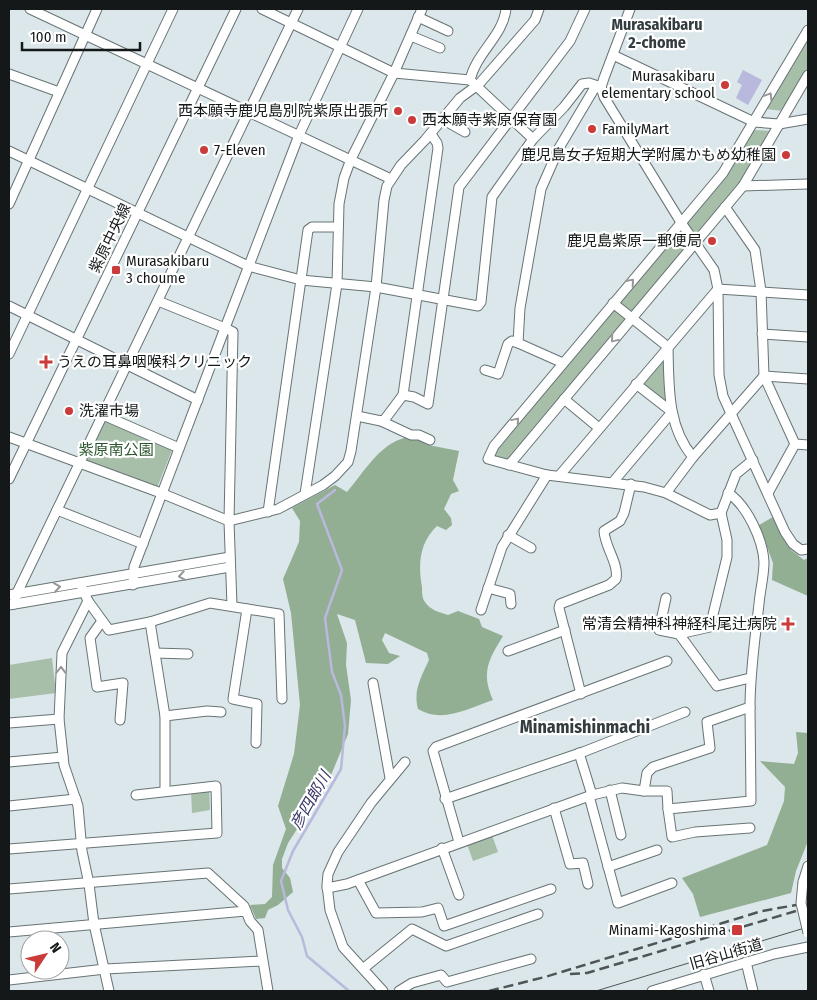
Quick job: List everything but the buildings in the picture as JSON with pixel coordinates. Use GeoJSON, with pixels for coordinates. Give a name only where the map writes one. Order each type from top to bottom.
{"type":"FeatureCollection","features":[{"type":"Feature","properties":{"kind":"street"},"geometry":{"type":"LineString","coordinates":[[30,9],[391,179]]}},
{"type":"Feature","properties":{"kind":"street"},"geometry":{"type":"LineString","coordinates":[[9,204],[97,9]]}},
{"type":"Feature","properties":{"kind":"street"},"geometry":{"type":"LineString","coordinates":[[9,354],[173,9]]}},
{"type":"Feature","properties":{"kind":"street","name":"紫原中央線"},"geometry":{"type":"LineString","coordinates":[[9,479],[236,9]]}},
{"type":"Feature","properties":{"kind":"street"},"geometry":{"type":"LineString","coordinates":[[262,9],[394,73],[479,84],[535,20],[539,9]]}},
{"type":"Feature","properties":{"kind":"street"},"geometry":{"type":"LineString","coordinates":[[230,568],[12,605],[13,594],[103,416],[298,9]]}},
{"type":"Feature","properties":{"kind":"street"},"geometry":{"type":"LineString","coordinates":[[133,584],[143,544],[161,493],[180,448],[299,135],[358,9]]}},
{"type":"Feature","properties":{"kind":"street"},"geometry":{"type":"LineString","coordinates":[[9,437],[161,493],[229,521],[278,510],[335,476],[348,462],[357,416],[376,287],[384,200],[391,179],[401,164],[431,134],[472,83],[484,49],[504,20],[506,9]]}},
{"type":"Feature","properties":{"kind":"street"},"geometry":{"type":"LineString","coordinates":[[403,396],[428,404],[459,187],[570,41],[584,9]]}},
{"type":"Feature","properties":{"kind":"street"},"geometry":{"type":"LineString","coordinates":[[630,9],[601,87],[607,104],[682,224],[696,241],[714,270],[718,289],[719,375],[723,396],[793,544],[801,550],[808,549]]}},
{"type":"Feature","properties":{"kind":"street"},"geometry":{"type":"LineString","coordinates":[[305,494],[337,284],[338,204],[351,159],[394,73],[420,13],[448,31]]}},
{"type":"Feature","properties":{"kind":"street"},"geometry":{"type":"LineString","coordinates":[[721,512],[710,516],[666,493],[632,484],[548,475],[488,460],[494,446],[723,173],[808,30]]}},
{"type":"Feature","properties":{"kind":"street"},"geometry":{"type":"LineString","coordinates":[[411,36],[440,48]]}},
{"type":"Feature","properties":{"kind":"street"},"geometry":{"type":"LineString","coordinates":[[613,55],[754,122],[779,124],[808,118]]}},
{"type":"Feature","properties":{"kind":"street"},"geometry":{"type":"LineString","coordinates":[[9,74],[60,92]]}},
{"type":"Feature","properties":{"kind":"street"},"geometry":{"type":"LineString","coordinates":[[510,465],[743,186],[808,75]]}},
{"type":"Feature","properties":{"kind":"street"},"geometry":{"type":"LineString","coordinates":[[472,83],[533,138]]}},
{"type":"Feature","properties":{"kind":"street"},"geometry":{"type":"LineString","coordinates":[[9,151],[248,266],[301,280],[376,287],[415,296],[478,306],[481,302],[492,197],[533,138],[564,107],[582,84],[589,83],[601,87]]}},
{"type":"Feature","properties":{"kind":"street"},"geometry":{"type":"LineString","coordinates":[[518,344],[520,308],[541,189],[559,148],[594,89],[601,87]]}},
{"type":"Feature","properties":{"kind":"street"},"geometry":{"type":"LineString","coordinates":[[442,119],[465,132]]}},
{"type":"Feature","properties":{"kind":"street"},"geometry":{"type":"LineString","coordinates":[[382,421],[386,419],[403,396],[415,296],[438,148],[431,134]]}},
{"type":"Feature","properties":{"kind":"street"},"geometry":{"type":"LineString","coordinates":[[743,186],[808,184]]}},
{"type":"Feature","properties":{"kind":"street"},"geometry":{"type":"LineString","coordinates":[[725,207],[755,250],[761,291],[764,376],[795,444]]}},
{"type":"Feature","properties":{"kind":"street"},"geometry":{"type":"LineString","coordinates":[[268,512],[308,230],[312,227],[338,228]]}},
{"type":"Feature","properties":{"kind":"street"},"geometry":{"type":"LineString","coordinates":[[718,289],[808,295]]}},
{"type":"Feature","properties":{"kind":"street"},"geometry":{"type":"LineString","coordinates":[[559,476],[718,289]]}},
{"type":"Feature","properties":{"kind":"street"},"geometry":{"type":"LineString","coordinates":[[158,301],[233,332],[229,521],[232,606]]}},
{"type":"Feature","properties":{"kind":"street"},"geometry":{"type":"LineString","coordinates":[[613,304],[668,347],[672,412],[683,444],[693,457]]}},
{"type":"Feature","properties":{"kind":"street"},"geometry":{"type":"LineString","coordinates":[[9,306],[198,400]]}},
{"type":"Feature","properties":{"kind":"street"},"geometry":{"type":"LineString","coordinates":[[762,334],[808,337]]}},
{"type":"Feature","properties":{"kind":"street"},"geometry":{"type":"LineString","coordinates":[[485,370],[498,374],[508,344],[512,341],[563,363]]}},
{"type":"Feature","properties":{"kind":"street"},"geometry":{"type":"LineString","coordinates":[[666,493],[693,457],[731,416],[764,376]]}},
{"type":"Feature","properties":{"kind":"street"},"geometry":{"type":"LineString","coordinates":[[764,376],[808,379]]}},
{"type":"Feature","properties":{"kind":"street"},"geometry":{"type":"LineString","coordinates":[[636,384],[672,412]]}},
{"type":"Feature","properties":{"kind":"street"},"geometry":{"type":"LineString","coordinates":[[564,400],[599,428]]}},
{"type":"Feature","properties":{"kind":"street"},"geometry":{"type":"LineString","coordinates":[[613,482],[672,412]]}},
{"type":"Feature","properties":{"kind":"street"},"geometry":{"type":"LineString","coordinates":[[103,416],[180,448]]}},
{"type":"Feature","properties":{"kind":"street"},"geometry":{"type":"LineString","coordinates":[[357,416],[382,421],[411,435],[420,435],[430,440]]}},
{"type":"Feature","properties":{"kind":"street"},"geometry":{"type":"LineString","coordinates":[[795,444],[808,445]]}},
{"type":"Feature","properties":{"kind":"street"},"geometry":{"type":"LineString","coordinates":[[768,493],[795,444]]}},
{"type":"Feature","properties":{"kind":"street"},"geometry":{"type":"LineString","coordinates":[[666,598],[659,630],[679,634],[710,627],[727,558],[727,540],[721,512],[736,474],[753,460]]}},
{"type":"Feature","properties":{"kind":"street"},"geometry":{"type":"LineString","coordinates":[[480,610],[508,535],[548,475]]}},
{"type":"Feature","properties":{"kind":"street"},"geometry":{"type":"LineString","coordinates":[[581,694],[559,608],[560,604],[609,585],[616,579],[616,570],[605,540],[604,531],[620,521],[624,514],[632,484]]}},
{"type":"Feature","properties":{"kind":"street"},"geometry":{"type":"LineString","coordinates":[[668,809],[751,801],[750,678],[764,562],[760,543],[749,519],[736,498],[728,493]]}},
{"type":"Feature","properties":{"kind":"street"},"geometry":{"type":"LineString","coordinates":[[57,510],[143,544]]}},
{"type":"Feature","properties":{"kind":"street"},"geometry":{"type":"LineString","coordinates":[[508,535],[531,548]]}},
{"type":"Feature","properties":{"kind":"street"},"geometry":{"type":"LineString","coordinates":[[13,594],[84,592],[134,574],[230,557]]}},
{"type":"Feature","properties":{"kind":"street"},"geometry":{"type":"LineString","coordinates":[[488,588],[510,594],[511,604]]}},
{"type":"Feature","properties":{"kind":"street"},"geometry":{"type":"LineString","coordinates":[[84,592],[109,630],[150,622],[210,602],[279,614],[282,699]]}},
{"type":"Feature","properties":{"kind":"street"},"geometry":{"type":"LineString","coordinates":[[84,592],[62,652],[58,719],[63,757],[76,799],[90,884],[94,924],[109,991]]}},
{"type":"Feature","properties":{"kind":"street"},"geometry":{"type":"LineString","coordinates":[[247,609],[233,699],[257,704],[256,744]]}},
{"type":"Feature","properties":{"kind":"street"},"geometry":{"type":"LineString","coordinates":[[102,621],[90,638],[97,687],[123,683],[120,720]]}},
{"type":"Feature","properties":{"kind":"street"},"geometry":{"type":"LineString","coordinates":[[150,622],[165,716],[165,791]]}},
{"type":"Feature","properties":{"kind":"street"},"geometry":{"type":"LineString","coordinates":[[508,651],[564,630]]}},
{"type":"Feature","properties":{"kind":"street"},"geometry":{"type":"LineString","coordinates":[[679,634],[716,686],[750,678]]}},
{"type":"Feature","properties":{"kind":"street"},"geometry":{"type":"LineString","coordinates":[[156,654],[188,654]]}},
{"type":"Feature","properties":{"kind":"street"},"geometry":{"type":"LineString","coordinates":[[459,842],[445,799],[433,751],[436,747],[667,661]]}},
{"type":"Feature","properties":{"kind":"street"},"geometry":{"type":"LineString","coordinates":[[373,683],[390,778]]}},
{"type":"Feature","properties":{"kind":"street"},"geometry":{"type":"LineString","coordinates":[[644,791],[648,773],[652,767],[710,748],[707,722],[750,707]]}},
{"type":"Feature","properties":{"kind":"street"},"geometry":{"type":"LineString","coordinates":[[165,716],[207,711],[221,712]]}},
{"type":"Feature","properties":{"kind":"street"},"geometry":{"type":"LineString","coordinates":[[445,799],[579,753],[685,712]]}},
{"type":"Feature","properties":{"kind":"street"},"geometry":{"type":"LineString","coordinates":[[9,723],[58,719]]}},
{"type":"Feature","properties":{"kind":"street"},"geometry":{"type":"LineString","coordinates":[[579,753],[618,903],[672,883]]}},
{"type":"Feature","properties":{"kind":"street"},"geometry":{"type":"LineString","coordinates":[[9,762],[63,757]]}},
{"type":"Feature","properties":{"kind":"street"},"geometry":{"type":"LineString","coordinates":[[378,989],[364,968],[348,953],[339,939],[330,910],[327,888],[328,874],[338,852],[390,778],[404,762]]}},
{"type":"Feature","properties":{"kind":"street"},"geometry":{"type":"LineString","coordinates":[[9,849],[217,833],[216,786],[136,795]]}},
{"type":"Feature","properties":{"kind":"street"},"geometry":{"type":"LineString","coordinates":[[327,888],[358,880],[591,795],[622,788],[644,791],[668,791],[668,809],[672,837],[695,832],[750,828]]}},
{"type":"Feature","properties":{"kind":"street"},"geometry":{"type":"LineString","coordinates":[[610,790],[620,835]]}},
{"type":"Feature","properties":{"kind":"street"},"geometry":{"type":"LineString","coordinates":[[9,806],[76,799]]}},
{"type":"Feature","properties":{"kind":"street"},"geometry":{"type":"LineString","coordinates":[[554,808],[570,864],[582,863],[588,884]]}},
{"type":"Feature","properties":{"kind":"street"},"geometry":{"type":"LineString","coordinates":[[442,848],[459,895]]}},
{"type":"Feature","properties":{"kind":"street"},"geometry":{"type":"LineString","coordinates":[[608,867],[657,850]]}},
{"type":"Feature","properties":{"kind":"street"},"geometry":{"type":"LineString","coordinates":[[808,868],[803,882],[801,903],[808,933]]}},
{"type":"Feature","properties":{"kind":"street"},"geometry":{"type":"LineString","coordinates":[[9,889],[208,874],[238,900],[250,921],[258,930],[268,991]]}},
{"type":"Feature","properties":{"kind":"street"},"geometry":{"type":"LineString","coordinates":[[358,880],[376,913],[422,912],[438,908],[444,926],[551,889]]}},
{"type":"Feature","properties":{"kind":"street"},"geometry":{"type":"LineString","coordinates":[[9,932],[246,911]]}},
{"type":"Feature","properties":{"kind":"street"},"geometry":{"type":"LineString","coordinates":[[364,968],[412,929],[446,946],[538,914]]}},
{"type":"Feature","properties":{"kind":"street","name":"旧谷山街道"},"geometry":{"type":"LineString","coordinates":[[652,991],[788,950],[807,949]]}},
{"type":"Feature","properties":{"kind":"street"},"geometry":{"type":"LineString","coordinates":[[399,991],[412,983],[441,974],[447,982],[531,960]]}},
{"type":"Feature","properties":{"kind":"street"},"geometry":{"type":"LineString","coordinates":[[9,980],[105,969],[262,961]]}},
{"type":"Feature","properties":{"kind":"street"},"geometry":{"type":"LineString","coordinates":[[746,962],[753,991]]}},
{"type":"Feature","properties":{"kind":"street"},"geometry":{"type":"LineString","coordinates":[[704,974],[709,991]]}},
{"type":"Feature","properties":{"kind":"green space"},"geometry":{"type":"Polygon","coordinates":[[[808,37],[808,68],[783,111],[766,109],[808,37]]]}},
{"type":"Feature","properties":{"kind":"green space"},"geometry":{"type":"Polygon","coordinates":[[[753,130],[772,131],[743,180],[699,233],[694,233],[687,222],[753,130]]]}},
{"type":"Feature","properties":{"kind":"green space"},"geometry":{"type":"Polygon","coordinates":[[[677,234],[687,246],[507,461],[496,458],[493,454],[560,370],[677,234]]]}},
{"type":"Feature","properties":{"kind":"green space"},"geometry":{"type":"Polygon","coordinates":[[[663,359],[667,401],[665,403],[643,386],[642,382],[663,359]]]}},
{"type":"Feature","properties":{"kind":"green space","name":"紫原南公園"},"geometry":{"type":"Polygon","coordinates":[[[105,420],[172,450],[157,488],[88,464],[85,459],[102,422],[105,420]]]}},
{"type":"Feature","properties":{"kind":"green space"},"geometry":{"type":"Polygon","coordinates":[[[413,436],[428,445],[459,451],[453,480],[459,491],[451,494],[444,509],[451,518],[452,525],[446,530],[437,526],[423,547],[420,563],[422,595],[429,607],[448,615],[458,611],[479,619],[482,627],[503,636],[493,652],[488,667],[487,682],[493,700],[446,715],[436,715],[418,709],[416,696],[429,660],[427,653],[385,633],[382,640],[389,653],[400,656],[388,664],[366,663],[355,620],[337,614],[347,643],[346,665],[351,700],[348,734],[329,780],[288,843],[282,859],[282,868],[290,878],[293,892],[278,905],[268,910],[265,918],[256,919],[250,905],[265,904],[272,897],[273,865],[286,829],[278,806],[294,754],[300,705],[291,613],[283,579],[299,542],[300,521],[292,508],[335,485],[347,492],[375,457],[383,450],[392,443],[413,436]]]}},
{"type":"Feature","properties":{"kind":"green space"},"geometry":{"type":"Polygon","coordinates":[[[773,517],[791,550],[804,560],[808,558],[808,596],[772,580],[773,563],[759,525],[773,517]]]}},
{"type":"Feature","properties":{"kind":"green space"},"geometry":{"type":"Polygon","coordinates":[[[52,658],[56,693],[9,699],[9,665],[52,658]]]}},
{"type":"Feature","properties":{"kind":"green space"},"geometry":{"type":"Polygon","coordinates":[[[796,732],[808,733],[808,841],[796,871],[791,893],[700,917],[693,894],[682,878],[767,845],[784,801],[785,787],[760,761],[794,764],[798,753],[796,732]]]}},
{"type":"Feature","properties":{"kind":"green space"},"geometry":{"type":"Polygon","coordinates":[[[209,787],[210,810],[192,813],[191,790],[209,787]]]}},
{"type":"Feature","properties":{"kind":"green space"},"geometry":{"type":"Polygon","coordinates":[[[492,835],[498,852],[473,861],[467,844],[492,835]]]}},
{"type":"Feature","properties":{"kind":"water"},"geometry":{"type":"Polygon","coordinates":[[[743,70],[762,80],[748,105],[736,98],[742,85],[737,82],[743,70]]]}},
{"type":"Feature","properties":{"kind":"waterway","name":"彦四郎川"},"geometry":{"type":"LineString","coordinates":[[335,490],[317,504],[342,570],[325,618],[332,672],[341,695],[345,726],[341,769],[293,851],[281,881],[288,910],[302,937],[307,956],[349,991]]}},
{"type":"Feature","properties":{"kind":"tram line"},"geometry":{"type":"LineString","coordinates":[[596,991],[808,927]]}},
{"type":"Feature","properties":{"kind":"railway"},"geometry":{"type":"LineString","coordinates":[[489,991],[545,977],[762,911],[808,903]]}},
{"type":"Feature","properties":{"kind":"railway"},"geometry":{"type":"LineString","coordinates":[[570,974],[587,973],[796,911]]}},
{"type":"Feature","properties":{"kind":"place","name":"Murasakibaru elementary school"},"geometry":{"type":"Point","coordinates":[725,85]}},
{"type":"Feature","properties":{"kind":"place","name":"西本願寺鹿児島別院紫原出張所"},"geometry":{"type":"Point","coordinates":[398,111]}},
{"type":"Feature","properties":{"kind":"place","name":"西本願寺紫原保育園"},"geometry":{"type":"Point","coordinates":[412,120]}},
{"type":"Feature","properties":{"kind":"place","name":"FamilyMart"},"geometry":{"type":"Point","coordinates":[592,129]}},
{"type":"Feature","properties":{"kind":"place","name":"7-Eleven"},"geometry":{"type":"Point","coordinates":[204,150]}},
{"type":"Feature","properties":{"kind":"place","name":"鹿児島女子短期大学附属かもめ幼稚園"},"geometry":{"type":"Point","coordinates":[786,155]}},
{"type":"Feature","properties":{"kind":"place","name":"鹿児島紫原一郵便局"},"geometry":{"type":"Point","coordinates":[712,241]}},
{"type":"Feature","properties":{"kind":"place","name":"Murasakibaru 3 choume"},"geometry":{"type":"Point","coordinates":[116,270]}},
{"type":"Feature","properties":{"kind":"place","name":"うえの耳鼻咽喉科クリニック"},"geometry":{"type":"Point","coordinates":[46,362]}},
{"type":"Feature","properties":{"kind":"place","name":"洗濯市場"},"geometry":{"type":"Point","coordinates":[69,411]}},
{"type":"Feature","properties":{"kind":"place","name":"常清会精神科神経科尾辻病院"},"geometry":{"type":"Point","coordinates":[788,624]}},
{"type":"Feature","properties":{"kind":"place","name":"Minami-Kagoshima"},"geometry":{"type":"Point","coordinates":[737,930]}},
{"type":"Feature","properties":{"kind":"district","name":"Murasakibaru 2-chome"},"geometry":{"type":"Point","coordinates":[657,33]}},
{"type":"Feature","properties":{"kind":"district","name":"Minamishinmachi"},"geometry":{"type":"Point","coordinates":[585,727]}}]}
